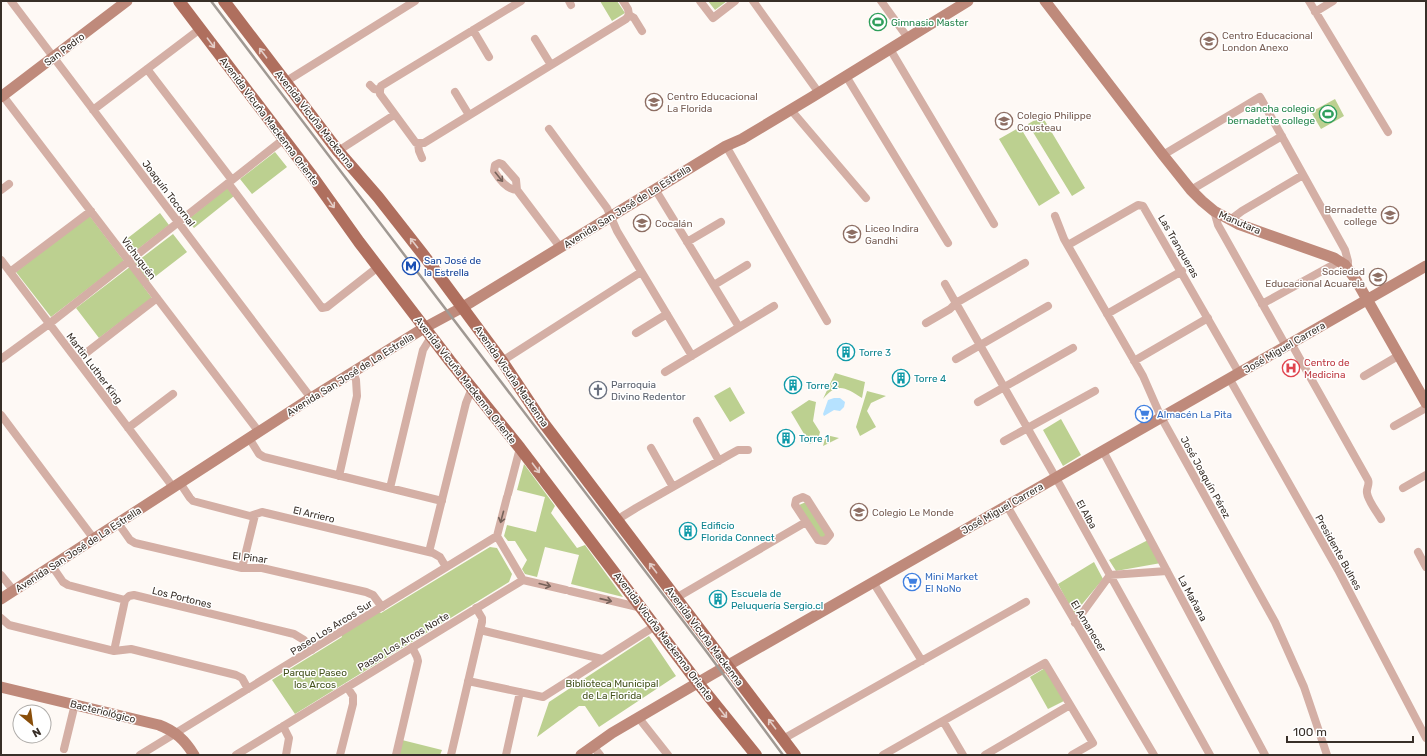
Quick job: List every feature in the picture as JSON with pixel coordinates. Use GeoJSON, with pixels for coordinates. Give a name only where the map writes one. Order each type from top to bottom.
{"type":"FeatureCollection","features":[{"type":"Feature","properties":{"kind":"main road","name":"San Pedro"},"geometry":{"type":"LineString","coordinates":[[2,97],[127,1]]}},
{"type":"Feature","properties":{"kind":"main road","name":"Avenida Vicuña Mackenna Oriente"},"geometry":{"type":"LineString","coordinates":[[179,1],[284,139],[378,267],[520,448],[698,683],[756,755]]}},
{"type":"Feature","properties":{"kind":"main road","name":"Avenida Vicuña Mackenna"},"geometry":{"type":"LineString","coordinates":[[224,1],[338,151],[383,203],[463,307],[502,361],[542,421],[795,755]]}},
{"type":"Feature","properties":{"kind":"main road","name":"Avenida San José de La Estrella"},"geometry":{"type":"LineString","coordinates":[[726,146],[738,134],[817,90],[906,35],[956,1]]}},
{"type":"Feature","properties":{"kind":"main road","name":"Avenida San José de La Estrella"},"geometry":{"type":"LineString","coordinates":[[1,600],[311,398],[353,372],[428,332],[463,307],[560,247],[726,146],[742,139],[791,110],[817,90],[846,76],[890,49],[906,35],[968,1]]}},
{"type":"Feature","properties":{"kind":"main road","name":"Manutara"},"geometry":{"type":"LineString","coordinates":[[1045,1],[1191,190],[1214,211],[1230,220],[1323,253],[1340,261],[1348,269],[1426,404]]}},
{"type":"Feature","properties":{"kind":"main road","name":"José Miguel Carrera"},"geometry":{"type":"LineString","coordinates":[[581,755],[597,750],[638,717],[1426,266]]}},
{"type":"Feature","properties":{"kind":"main road","name":"Bacteriológico"},"geometry":{"type":"LineString","coordinates":[[1,687],[159,725],[176,733],[194,755]]}},
{"type":"Feature","properties":{"kind":"street","name":"Joaquín Tocornal"},"geometry":{"type":"LineString","coordinates":[[10,1],[311,398]]}},
{"type":"Feature","properties":{"kind":"street"},"geometry":{"type":"LineString","coordinates":[[285,82],[415,1]]}},
{"type":"Feature","properties":{"kind":"street"},"geometry":{"type":"LineString","coordinates":[[422,158],[418,144],[394,115],[380,94],[380,90],[383,85],[521,1]]}},
{"type":"Feature","properties":{"kind":"street"},"geometry":{"type":"LineString","coordinates":[[623,1],[628,9],[629,15],[634,18],[642,31]]}},
{"type":"Feature","properties":{"kind":"street"},"geometry":{"type":"LineString","coordinates":[[700,1],[713,18],[735,1]]}},
{"type":"Feature","properties":{"kind":"street"},"geometry":{"type":"LineString","coordinates":[[753,1],[817,90]]}},
{"type":"Feature","properties":{"kind":"street"},"geometry":{"type":"LineString","coordinates":[[881,1],[906,35]]}},
{"type":"Feature","properties":{"kind":"street"},"geometry":{"type":"LineString","coordinates":[[1309,1],[1388,132]]}},
{"type":"Feature","properties":{"kind":"street"},"geometry":{"type":"LineString","coordinates":[[1315,12],[1333,1]]}},
{"type":"Feature","properties":{"kind":"street"},"geometry":{"type":"LineString","coordinates":[[418,144],[424,143],[626,19],[629,15]]}},
{"type":"Feature","properties":{"kind":"street"},"geometry":{"type":"LineString","coordinates":[[93,110],[200,29]]}},
{"type":"Feature","properties":{"kind":"street"},"geometry":{"type":"LineString","coordinates":[[473,30],[489,57]]}},
{"type":"Feature","properties":{"kind":"street"},"geometry":{"type":"LineString","coordinates":[[535,39],[551,65]]}},
{"type":"Feature","properties":{"kind":"street"},"geometry":{"type":"LineString","coordinates":[[890,49],[994,224]]}},
{"type":"Feature","properties":{"kind":"street"},"geometry":{"type":"LineString","coordinates":[[147,69],[324,308],[378,267]]}},
{"type":"Feature","properties":{"kind":"street"},"geometry":{"type":"LineString","coordinates":[[846,76],[948,243]]}},
{"type":"Feature","properties":{"kind":"street"},"geometry":{"type":"LineString","coordinates":[[370,85],[374,89],[380,90]]}},
{"type":"Feature","properties":{"kind":"street"},"geometry":{"type":"LineString","coordinates":[[455,92],[469,115]]}},
{"type":"Feature","properties":{"kind":"street","name":"Vichuquén"},"geometry":{"type":"LineString","coordinates":[[2,97],[91,211],[259,432]]}},
{"type":"Feature","properties":{"kind":"street"},"geometry":{"type":"LineString","coordinates":[[1163,155],[1260,97],[1345,250],[1348,257],[1348,269]]}},
{"type":"Feature","properties":{"kind":"street"},"geometry":{"type":"LineString","coordinates":[[791,110],[866,198]]}},
{"type":"Feature","properties":{"kind":"street"},"geometry":{"type":"LineString","coordinates":[[338,151],[394,115]]}},
{"type":"Feature","properties":{"kind":"street"},"geometry":{"type":"LineString","coordinates":[[549,130],[607,208],[617,231],[692,356]]}},
{"type":"Feature","properties":{"kind":"street"},"geometry":{"type":"LineString","coordinates":[[1191,190],[1282,136]]}},
{"type":"Feature","properties":{"kind":"street"},"geometry":{"type":"LineString","coordinates":[[1,359],[49,324],[284,139]]}},
{"type":"Feature","properties":{"kind":"street"},"geometry":{"type":"LineString","coordinates":[[726,146],[827,321]]}},
{"type":"Feature","properties":{"kind":"street"},"geometry":{"type":"LineString","coordinates":[[1230,220],[1242,211],[1304,175]]}},
{"type":"Feature","properties":{"kind":"street"},"geometry":{"type":"LineString","coordinates":[[1,190],[9,184]]}},
{"type":"Feature","properties":{"kind":"street"},"geometry":{"type":"LineString","coordinates":[[655,189],[739,327]]}},
{"type":"Feature","properties":{"kind":"street"},"geometry":{"type":"LineString","coordinates":[[517,190],[560,247]]}},
{"type":"Feature","properties":{"kind":"street","name":"Las Tranqueras"},"geometry":{"type":"LineString","coordinates":[[1068,245],[1138,205],[1142,205],[1146,208],[1208,318],[1234,375]]}},
{"type":"Feature","properties":{"kind":"street"},"geometry":{"type":"LineString","coordinates":[[10,272],[91,211]]}},
{"type":"Feature","properties":{"kind":"street"},"geometry":{"type":"LineString","coordinates":[[1214,211],[1218,225],[1262,304],[1289,344],[1368,480],[1368,495],[1381,519]]}},
{"type":"Feature","properties":{"kind":"street","name":"José Joaquín Pérez"},"geometry":{"type":"LineString","coordinates":[[1055,216],[1068,245],[1148,387],[1161,417],[1275,622],[1304,687],[1327,755]]}},
{"type":"Feature","properties":{"kind":"street"},"geometry":{"type":"LineString","coordinates":[[687,242],[720,222]]}},
{"type":"Feature","properties":{"kind":"street","name":"Martin Luther King"},"geometry":{"type":"LineString","coordinates":[[1,260],[128,428],[176,485]]}},
{"type":"Feature","properties":{"kind":"street"},"geometry":{"type":"LineString","coordinates":[[1262,304],[1340,261]]}},
{"type":"Feature","properties":{"kind":"street"},"geometry":{"type":"LineString","coordinates":[[926,323],[956,303],[1025,263]]}},
{"type":"Feature","properties":{"kind":"street"},"geometry":{"type":"LineString","coordinates":[[714,286],[747,266]]}},
{"type":"Feature","properties":{"kind":"street"},"geometry":{"type":"LineString","coordinates":[[1107,314],[1182,271]]}},
{"type":"Feature","properties":{"kind":"street"},"geometry":{"type":"LineString","coordinates":[[502,361],[641,272]]}},
{"type":"Feature","properties":{"kind":"street","name":"El Alba"},"geometry":{"type":"LineString","coordinates":[[945,284],[1028,428],[1210,755]]}},
{"type":"Feature","properties":{"kind":"street"},"geometry":{"type":"LineString","coordinates":[[77,360],[157,298]]}},
{"type":"Feature","properties":{"kind":"street"},"geometry":{"type":"LineString","coordinates":[[666,372],[774,306]]}},
{"type":"Feature","properties":{"kind":"street"},"geometry":{"type":"LineString","coordinates":[[956,359],[1048,306]]}},
{"type":"Feature","properties":{"kind":"street"},"geometry":{"type":"LineString","coordinates":[[636,333],[667,314]]}},
{"type":"Feature","properties":{"kind":"street"},"geometry":{"type":"LineString","coordinates":[[1134,361],[1208,318]]}},
{"type":"Feature","properties":{"kind":"street"},"geometry":{"type":"LineString","coordinates":[[390,488],[428,332]]}},
{"type":"Feature","properties":{"kind":"street"},"geometry":{"type":"LineString","coordinates":[[978,402],[1073,348]]}},
{"type":"Feature","properties":{"kind":"street"},"geometry":{"type":"LineString","coordinates":[[1364,376],[1398,356]]}},
{"type":"Feature","properties":{"kind":"street"},"geometry":{"type":"LineString","coordinates":[[339,476],[357,396],[356,380],[353,372]]}},
{"type":"Feature","properties":{"kind":"street","name":"Presidente Bulnes"},"geometry":{"type":"LineString","coordinates":[[1234,375],[1426,738]]}},
{"type":"Feature","properties":{"kind":"street"},"geometry":{"type":"LineString","coordinates":[[430,552],[466,403],[472,388]]}},
{"type":"Feature","properties":{"kind":"street"},"geometry":{"type":"LineString","coordinates":[[1004,441],[1094,391]]}},
{"type":"Feature","properties":{"kind":"street"},"geometry":{"type":"LineString","coordinates":[[128,428],[173,394]]}},
{"type":"Feature","properties":{"kind":"street"},"geometry":{"type":"LineString","coordinates":[[1394,426],[1426,408]]}},
{"type":"Feature","properties":{"kind":"street"},"geometry":{"type":"LineString","coordinates":[[1,414],[94,539]]}},
{"type":"Feature","properties":{"kind":"street"},"geometry":{"type":"LineString","coordinates":[[697,421],[719,461]]}},
{"type":"Feature","properties":{"kind":"street"},"geometry":{"type":"LineString","coordinates":[[249,438],[259,454],[264,457],[442,501]]}},
{"type":"Feature","properties":{"kind":"street"},"geometry":{"type":"LineString","coordinates":[[520,448],[497,536],[523,580],[642,608]]}},
{"type":"Feature","properties":{"kind":"street"},"geometry":{"type":"LineString","coordinates":[[651,448],[673,487]]}},
{"type":"Feature","properties":{"kind":"street"},"geometry":{"type":"LineString","coordinates":[[618,521],[623,516],[738,450],[748,450]]}},
{"type":"Feature","properties":{"kind":"street","name":"La Mañana"},"geometry":{"type":"LineString","coordinates":[[1103,451],[1265,755]]}},
{"type":"Feature","properties":{"kind":"street"},"geometry":{"type":"LineString","coordinates":[[1403,488],[1426,475]]}},
{"type":"Feature","properties":{"kind":"street","name":"El Arriero"},"geometry":{"type":"LineString","coordinates":[[176,485],[193,501],[250,516],[262,512],[430,552],[438,556],[446,567]]}},
{"type":"Feature","properties":{"kind":"street"},"geometry":{"type":"LineString","coordinates":[[800,497],[807,499],[830,535],[829,537],[825,541],[818,540],[806,522],[795,505],[796,500],[800,497]]}},
{"type":"Feature","properties":{"kind":"street","name":"El Amanecer"},"geometry":{"type":"LineString","coordinates":[[1007,506],[1154,755]]}},
{"type":"Feature","properties":{"kind":"street"},"geometry":{"type":"LineString","coordinates":[[242,568],[255,515]]}},
{"type":"Feature","properties":{"kind":"street"},"geometry":{"type":"LineString","coordinates":[[676,598],[806,522]]}},
{"type":"Feature","properties":{"kind":"street","name":"El Pinar"},"geometry":{"type":"LineString","coordinates":[[118,523],[130,540],[135,543],[242,568],[262,568],[366,592],[374,595],[382,607]]}},
{"type":"Feature","properties":{"kind":"street","name":"Paseo Los Arcos Sur"},"geometry":{"type":"LineString","coordinates":[[140,755],[497,536]]}},
{"type":"Feature","properties":{"kind":"street"},"geometry":{"type":"LineString","coordinates":[[1418,552],[1426,567]]}},
{"type":"Feature","properties":{"kind":"street","name":"Los Portones"},"geometry":{"type":"LineString","coordinates":[[52,566],[63,582],[68,585],[126,600],[129,596],[134,595],[294,634],[304,640],[312,650]]}},
{"type":"Feature","properties":{"kind":"street"},"geometry":{"type":"LineString","coordinates":[[1075,623],[1110,575],[1167,571]]}},
{"type":"Feature","properties":{"kind":"street"},"geometry":{"type":"LineString","coordinates":[[1,574],[14,591]]}},
{"type":"Feature","properties":{"kind":"street","name":"Paseo Los Arcos Norte"},"geometry":{"type":"LineString","coordinates":[[236,755],[523,580]]}},
{"type":"Feature","properties":{"kind":"street"},"geometry":{"type":"LineString","coordinates":[[873,582],[922,661]]}},
{"type":"Feature","properties":{"kind":"street"},"geometry":{"type":"LineString","coordinates":[[114,651],[126,600]]}},
{"type":"Feature","properties":{"kind":"street"},"geometry":{"type":"LineString","coordinates":[[783,739],[1026,602]]}},
{"type":"Feature","properties":{"kind":"street"},"geometry":{"type":"LineString","coordinates":[[450,755],[482,620],[476,608]]}},
{"type":"Feature","properties":{"kind":"street"},"geometry":{"type":"LineString","coordinates":[[1,618],[9,625],[114,651],[124,648],[131,649],[236,674],[242,678],[248,689]]}},
{"type":"Feature","properties":{"kind":"street"},"geometry":{"type":"LineString","coordinates":[[468,680],[542,697],[655,626]]}},
{"type":"Feature","properties":{"kind":"street"},"geometry":{"type":"LineString","coordinates":[[480,630],[602,659]]}},
{"type":"Feature","properties":{"kind":"street"},"geometry":{"type":"LineString","coordinates":[[396,755],[418,661],[418,657],[412,647]]}},
{"type":"Feature","properties":{"kind":"street"},"geometry":{"type":"LineString","coordinates":[[882,755],[1045,663],[1093,743],[1072,755]]}},
{"type":"Feature","properties":{"kind":"street"},"geometry":{"type":"LineString","coordinates":[[340,755],[353,704],[353,696],[348,687]]}},
{"type":"Feature","properties":{"kind":"street"},"geometry":{"type":"LineString","coordinates":[[506,755],[520,692]]}},
{"type":"Feature","properties":{"kind":"street"},"geometry":{"type":"LineString","coordinates":[[64,749],[75,704]]}},
{"type":"Feature","properties":{"kind":"street"},"geometry":{"type":"LineString","coordinates":[[985,755],[1070,705]]}},
{"type":"Feature","properties":{"kind":"street"},"geometry":{"type":"LineString","coordinates":[[638,717],[668,755]]}},
{"type":"Feature","properties":{"kind":"street"},"geometry":{"type":"LineString","coordinates":[[943,721],[963,755]]}},
{"type":"Feature","properties":{"kind":"street"},"geometry":{"type":"LineString","coordinates":[[283,726],[289,738],[286,755]]}},
{"type":"Feature","properties":{"kind":"green space"},"geometry":{"type":"Polygon","coordinates":[[[600,1],[617,1],[625,13],[612,21],[600,1]]]}},
{"type":"Feature","properties":{"kind":"green space"},"geometry":{"type":"Polygon","coordinates":[[[708,1],[727,1],[715,10],[708,1]]]}},
{"type":"Feature","properties":{"kind":"green space","name":"cancha colegio bernadette college"},"geometry":{"type":"Polygon","coordinates":[[[1335,99],[1344,116],[1321,129],[1311,112],[1335,99]]]}},
{"type":"Feature","properties":{"kind":"green space"},"geometry":{"type":"Polygon","coordinates":[[[1042,116],[1085,188],[1072,196],[1028,124],[1042,116]]]}},
{"type":"Feature","properties":{"kind":"green space"},"geometry":{"type":"Polygon","coordinates":[[[1020,127],[1060,193],[1039,206],[999,139],[1020,127]]]}},
{"type":"Feature","properties":{"kind":"green space"},"geometry":{"type":"Polygon","coordinates":[[[275,152],[287,167],[252,194],[240,179],[275,152]]]}},
{"type":"Feature","properties":{"kind":"green space"},"geometry":{"type":"Polygon","coordinates":[[[227,188],[234,196],[194,228],[187,220],[227,188]]]}},
{"type":"Feature","properties":{"kind":"green space"},"geometry":{"type":"Polygon","coordinates":[[[160,213],[169,225],[133,253],[124,241],[160,213]]]}},
{"type":"Feature","properties":{"kind":"green space"},"geometry":{"type":"Polygon","coordinates":[[[89,215],[124,261],[51,317],[16,272],[89,215]]]}},
{"type":"Feature","properties":{"kind":"green space"},"geometry":{"type":"Polygon","coordinates":[[[173,234],[187,252],[143,286],[152,298],[99,338],[76,308],[173,234]]]}},
{"type":"Feature","properties":{"kind":"green space"},"geometry":{"type":"Polygon","coordinates":[[[835,373],[865,382],[862,398],[846,389],[837,388],[823,399],[835,373]]]}},
{"type":"Feature","properties":{"kind":"green space"},"geometry":{"type":"Polygon","coordinates":[[[730,387],[745,413],[730,422],[714,396],[730,387]]]}},
{"type":"Feature","properties":{"kind":"green space"},"geometry":{"type":"Polygon","coordinates":[[[867,391],[886,396],[871,403],[867,411],[876,427],[860,436],[856,427],[867,391]]]}},
{"type":"Feature","properties":{"kind":"green space"},"geometry":{"type":"Polygon","coordinates":[[[809,400],[816,402],[813,421],[820,432],[818,440],[810,444],[791,412],[809,400]]]}},
{"type":"Feature","properties":{"kind":"green space"},"geometry":{"type":"Polygon","coordinates":[[[1061,419],[1081,455],[1063,466],[1043,430],[1061,419]]]}},
{"type":"Feature","properties":{"kind":"green space"},"geometry":{"type":"Polygon","coordinates":[[[826,435],[839,438],[823,446],[826,435]]]}},
{"type":"Feature","properties":{"kind":"green space"},"geometry":{"type":"Polygon","coordinates":[[[524,464],[555,506],[551,513],[577,548],[585,545],[623,597],[571,584],[579,555],[545,547],[537,577],[525,574],[522,569],[527,560],[515,541],[508,541],[504,536],[507,525],[536,532],[545,497],[517,490],[524,464]]]}},
{"type":"Feature","properties":{"kind":"green space"},"geometry":{"type":"Polygon","coordinates":[[[806,502],[827,535],[820,540],[799,505],[806,502]]]}},
{"type":"Feature","properties":{"kind":"green space"},"geometry":{"type":"Polygon","coordinates":[[[1148,540],[1161,563],[1116,571],[1109,560],[1148,540]]]}},
{"type":"Feature","properties":{"kind":"green space","name":"Parque Paseo los Arcos"},"geometry":{"type":"Polygon","coordinates":[[[490,547],[497,548],[512,574],[509,582],[295,714],[272,680],[342,637],[341,635],[379,612],[381,613],[490,547]]]}},
{"type":"Feature","properties":{"kind":"green space"},"geometry":{"type":"Polygon","coordinates":[[[1094,562],[1103,579],[1074,614],[1058,584],[1094,562]]]}},
{"type":"Feature","properties":{"kind":"green space","name":"Biblioteca Municipal de La Florida"},"geometry":{"type":"Polygon","coordinates":[[[649,636],[676,676],[599,727],[585,706],[579,706],[537,737],[549,702],[649,636]]]}},
{"type":"Feature","properties":{"kind":"green space"},"geometry":{"type":"Polygon","coordinates":[[[1045,668],[1064,701],[1048,709],[1030,677],[1045,668]]]}},
{"type":"Feature","properties":{"kind":"green space"},"geometry":{"type":"Polygon","coordinates":[[[402,740],[442,750],[440,755],[398,755],[402,740]]]}},
{"type":"Feature","properties":{"kind":"water"},"geometry":{"type":"Polygon","coordinates":[[[840,398],[845,402],[844,407],[840,411],[834,410],[824,416],[823,414],[828,400],[840,398]]]}},
{"type":"Feature","properties":{"kind":"railway"},"geometry":{"type":"LineString","coordinates":[[211,1],[706,651],[783,755]]}},
{"type":"Feature","properties":{"kind":"place","name":"Gimnasio Master"},"geometry":{"type":"Point","coordinates":[878,22]}},
{"type":"Feature","properties":{"kind":"place","name":"Centro Educacional London Anexo"},"geometry":{"type":"Point","coordinates":[1209,41]}},
{"type":"Feature","properties":{"kind":"place","name":"Centro Educacional La Florida"},"geometry":{"type":"Point","coordinates":[654,102]}},
{"type":"Feature","properties":{"kind":"place","name":"cancha colegio bernadette college"},"geometry":{"type":"Point","coordinates":[1328,114]}},
{"type":"Feature","properties":{"kind":"place","name":"Colegio Philippe Cousteau"},"geometry":{"type":"Point","coordinates":[1004,121]}},
{"type":"Feature","properties":{"kind":"place","name":"Bernadette college"},"geometry":{"type":"Point","coordinates":[1390,215]}},
{"type":"Feature","properties":{"kind":"place","name":"Cocalán"},"geometry":{"type":"Point","coordinates":[642,223]}},
{"type":"Feature","properties":{"kind":"place","name":"Liceo Indira Gandhi"},"geometry":{"type":"Point","coordinates":[852,234]}},
{"type":"Feature","properties":{"kind":"place","name":"San José de la Estrella"},"geometry":{"type":"Point","coordinates":[411,266]}},
{"type":"Feature","properties":{"kind":"place","name":"Sociedad Educacional Acuarela"},"geometry":{"type":"Point","coordinates":[1378,277]}},
{"type":"Feature","properties":{"kind":"place","name":"Torre 3"},"geometry":{"type":"Point","coordinates":[846,352]}},
{"type":"Feature","properties":{"kind":"place","name":"Centro de Medicina"},"geometry":{"type":"Point","coordinates":[1291,368]}},
{"type":"Feature","properties":{"kind":"place","name":"Torre 4"},"geometry":{"type":"Point","coordinates":[901,378]}},
{"type":"Feature","properties":{"kind":"place","name":"Torre 2"},"geometry":{"type":"Point","coordinates":[793,385]}},
{"type":"Feature","properties":{"kind":"place","name":"Parroquia Divino Redentor"},"geometry":{"type":"Point","coordinates":[598,390]}},
{"type":"Feature","properties":{"kind":"place","name":"Almacén La Pita"},"geometry":{"type":"Point","coordinates":[1144,414]}},
{"type":"Feature","properties":{"kind":"place","name":"Torre 1"},"geometry":{"type":"Point","coordinates":[786,438]}},
{"type":"Feature","properties":{"kind":"place","name":"Colegio Le Monde"},"geometry":{"type":"Point","coordinates":[859,512]}},
{"type":"Feature","properties":{"kind":"place","name":"Edificio Florida Connect"},"geometry":{"type":"Point","coordinates":[688,531]}},
{"type":"Feature","properties":{"kind":"place","name":"Mini Market El NoNo"},"geometry":{"type":"Point","coordinates":[912,582]}},
{"type":"Feature","properties":{"kind":"place","name":"Escuela de Peluquería Sergio.cl"},"geometry":{"type":"Point","coordinates":[718,599]}}]}
